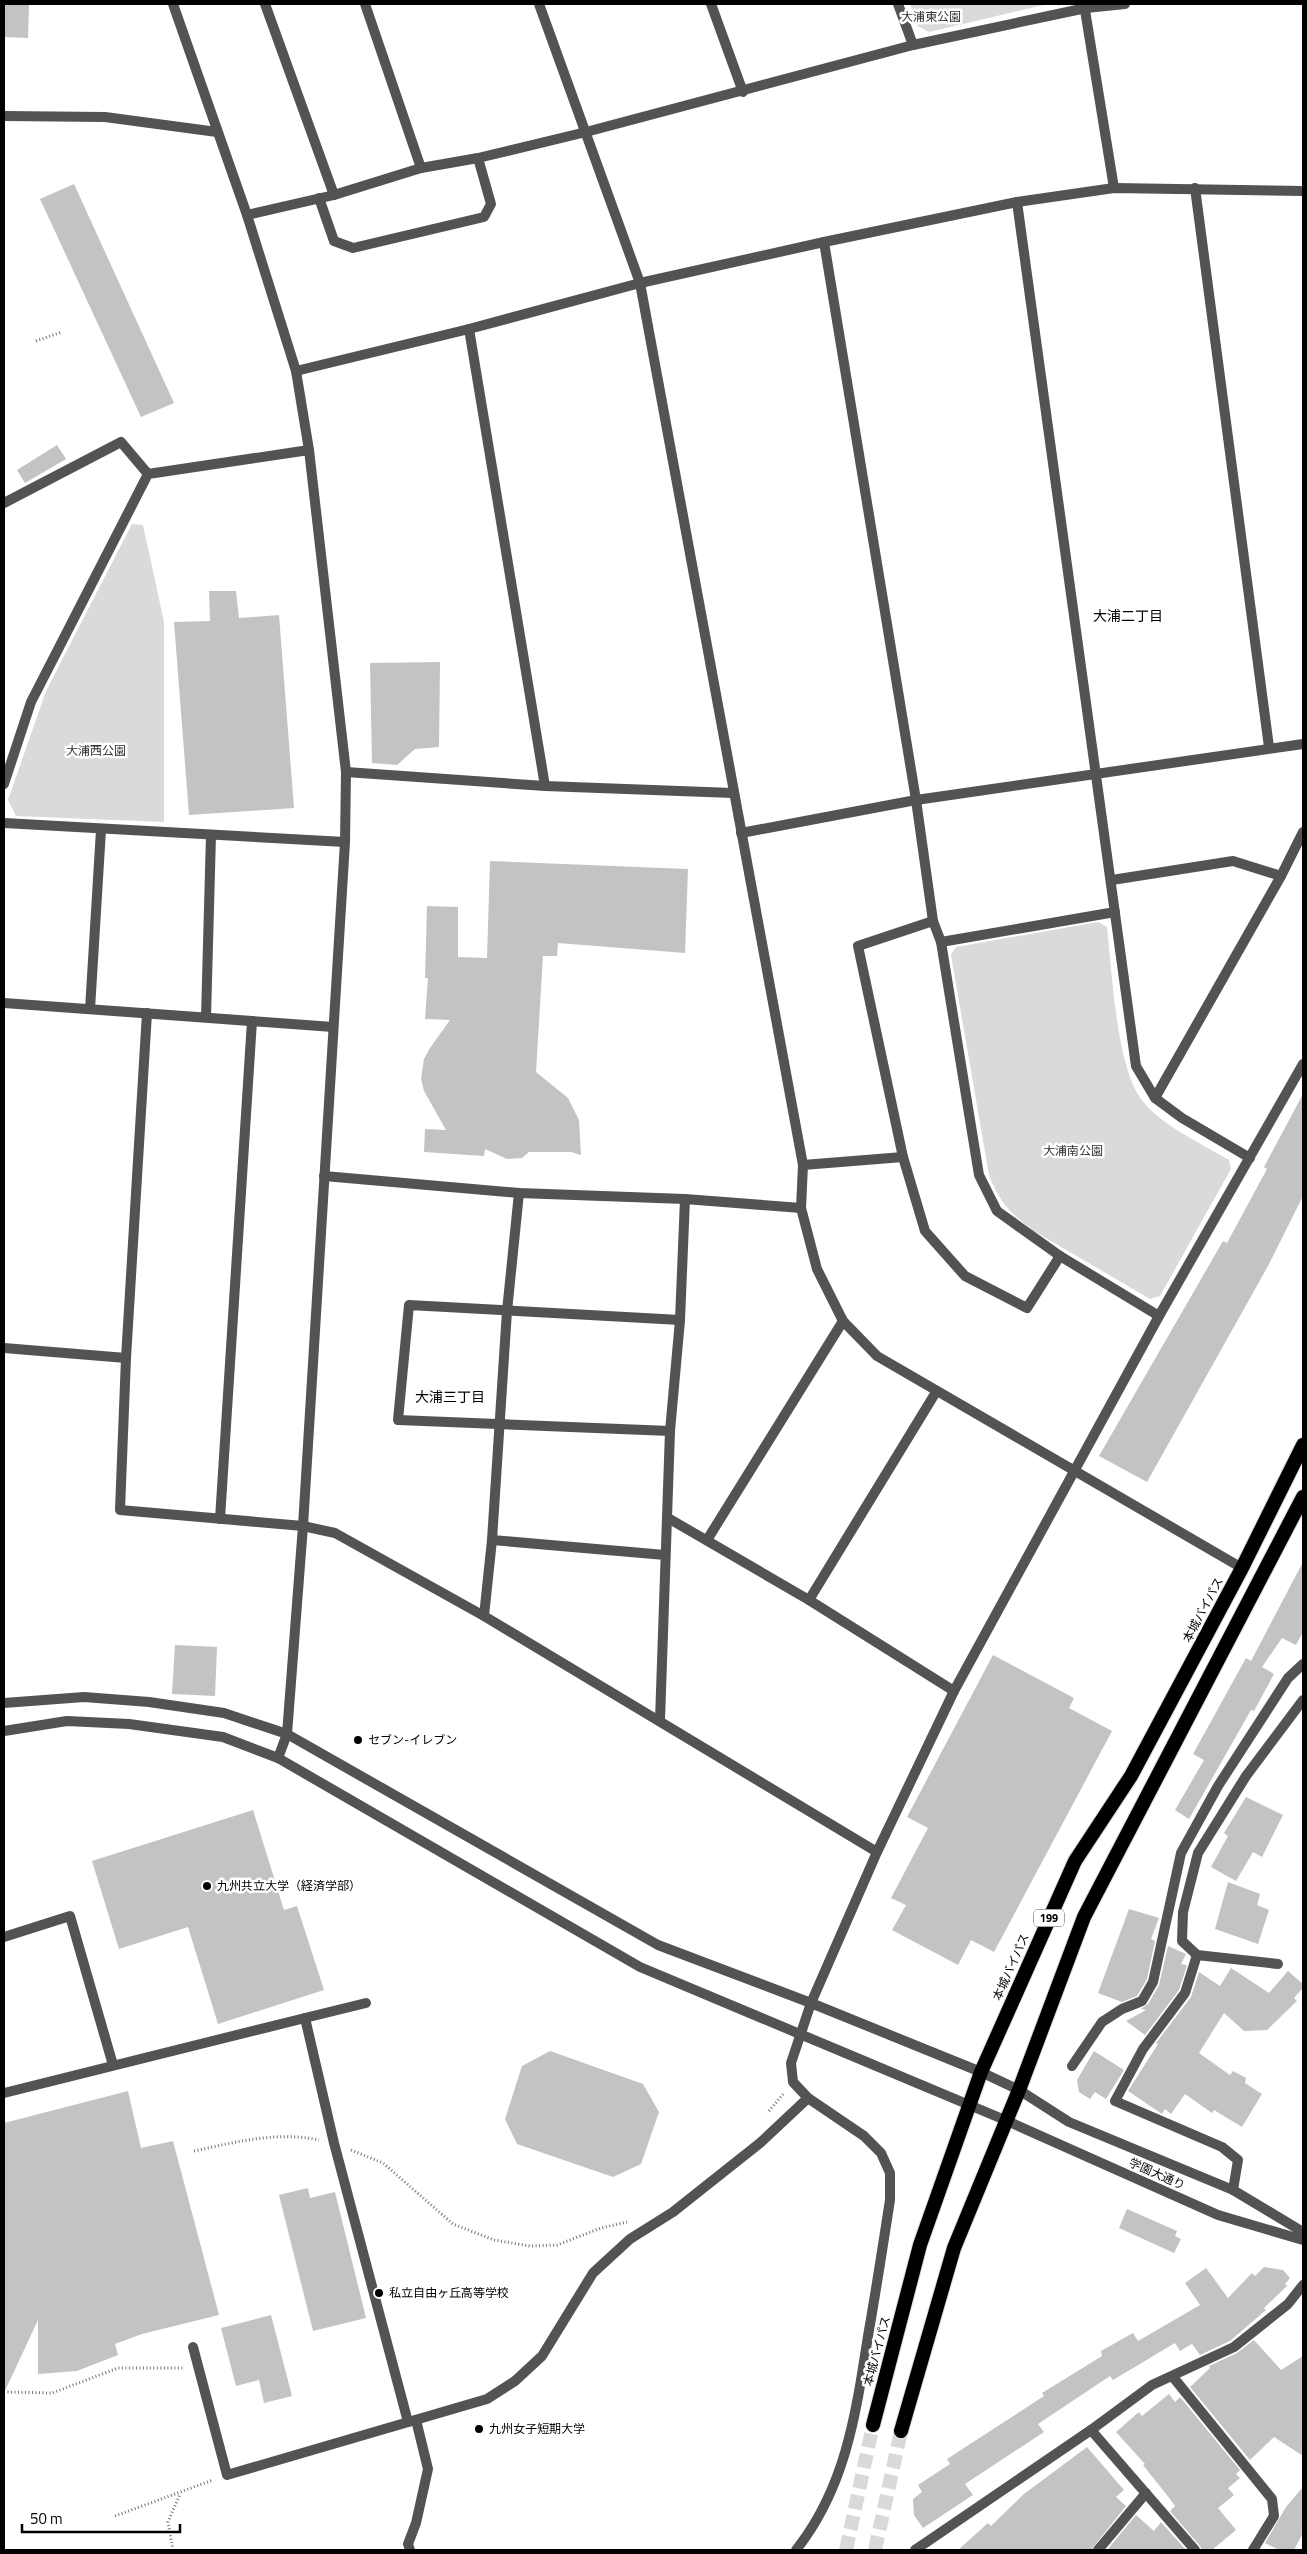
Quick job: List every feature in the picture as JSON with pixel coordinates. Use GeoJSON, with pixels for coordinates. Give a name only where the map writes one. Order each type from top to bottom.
{"type":"FeatureCollection","features":[{"type":"Feature","properties":{"kind":"highway","name":"本城バイパス"},"geometry":{"type":"LineString","coordinates":[[873,2425],[920,2245],[981,2072],[1075,1861],[1131,1776],[1242,1568],[1303,1445]]}},
{"type":"Feature","properties":{"kind":"highway","name":"199"},"geometry":{"type":"LineString","coordinates":[[901,2431],[954,2248],[1005,2120],[1019,2090],[1084,1917],[1303,1497]]}},
{"type":"Feature","properties":{"kind":"street"},"geometry":{"type":"LineString","coordinates":[[173,4],[247,215],[296,371],[309,450],[346,772],[346,842],[333,1027],[304,1526],[287,1734],[278,1758]]}},
{"type":"Feature","properties":{"kind":"street"},"geometry":{"type":"LineString","coordinates":[[265,4],[334,195]]}},
{"type":"Feature","properties":{"kind":"street"},"geometry":{"type":"LineString","coordinates":[[364,4],[421,168]]}},
{"type":"Feature","properties":{"kind":"street"},"geometry":{"type":"LineString","coordinates":[[539,4],[640,283],[803,1165],[801,1208],[817,1269],[844,1321],[877,1356],[1242,1568]]}},
{"type":"Feature","properties":{"kind":"street"},"geometry":{"type":"LineString","coordinates":[[711,4],[742,92]]}},
{"type":"Feature","properties":{"kind":"street"},"geometry":{"type":"LineString","coordinates":[[898,4],[913,44]]}},
{"type":"Feature","properties":{"kind":"street"},"geometry":{"type":"LineString","coordinates":[[247,215],[334,195],[421,168],[478,158],[742,92],[913,44],[1085,6],[1125,4]]}},
{"type":"Feature","properties":{"kind":"street"},"geometry":{"type":"LineString","coordinates":[[1085,6],[1114,188]]}},
{"type":"Feature","properties":{"kind":"street"},"geometry":{"type":"LineString","coordinates":[[4,116],[104,117],[217,132]]}},
{"type":"Feature","properties":{"kind":"street"},"geometry":{"type":"LineString","coordinates":[[319,198],[334,241],[353,248],[484,217],[491,204],[478,158]]}},
{"type":"Feature","properties":{"kind":"street"},"geometry":{"type":"LineString","coordinates":[[296,371],[469,329],[640,283],[1016,202],[1114,188],[1303,191]]}},
{"type":"Feature","properties":{"kind":"street"},"geometry":{"type":"LineString","coordinates":[[1195,188],[1269,747]]}},
{"type":"Feature","properties":{"kind":"street"},"geometry":{"type":"LineString","coordinates":[[1016,202],[1112,880],[1136,1066],[1156,1098],[1182,1118],[1250,1158]]}},
{"type":"Feature","properties":{"kind":"street"},"geometry":{"type":"LineString","coordinates":[[824,242],[916,800],[933,921],[941,942],[979,1175],[998,1211],[1060,1256],[1159,1316]]}},
{"type":"Feature","properties":{"kind":"street"},"geometry":{"type":"LineString","coordinates":[[469,329],[545,786]]}},
{"type":"Feature","properties":{"kind":"street"},"geometry":{"type":"LineString","coordinates":[[4,503],[121,442],[148,474]]}},
{"type":"Feature","properties":{"kind":"street"},"geometry":{"type":"LineString","coordinates":[[148,474],[309,450]]}},
{"type":"Feature","properties":{"kind":"street"},"geometry":{"type":"LineString","coordinates":[[4,784],[31,702],[148,474]]}},
{"type":"Feature","properties":{"kind":"street"},"geometry":{"type":"LineString","coordinates":[[741,833],[916,800],[1269,747],[1303,744]]}},
{"type":"Feature","properties":{"kind":"street"},"geometry":{"type":"LineString","coordinates":[[346,772],[545,786],[733,793]]}},
{"type":"Feature","properties":{"kind":"street"},"geometry":{"type":"LineString","coordinates":[[4,823],[101,830],[346,842]]}},
{"type":"Feature","properties":{"kind":"street"},"geometry":{"type":"LineString","coordinates":[[90,1009],[101,830]]}},
{"type":"Feature","properties":{"kind":"street"},"geometry":{"type":"LineString","coordinates":[[1156,1098],[1282,876],[1303,832]]}},
{"type":"Feature","properties":{"kind":"street"},"geometry":{"type":"LineString","coordinates":[[206,1017],[211,835]]}},
{"type":"Feature","properties":{"kind":"street"},"geometry":{"type":"LineString","coordinates":[[1112,880],[1233,861],[1282,876]]}},
{"type":"Feature","properties":{"kind":"street"},"geometry":{"type":"LineString","coordinates":[[941,942],[1115,912]]}},
{"type":"Feature","properties":{"kind":"street"},"geometry":{"type":"LineString","coordinates":[[933,921],[858,946],[903,1157],[925,1231],[965,1276],[1027,1308],[1060,1256]]}},
{"type":"Feature","properties":{"kind":"street"},"geometry":{"type":"LineString","coordinates":[[4,1002],[333,1027]]}},
{"type":"Feature","properties":{"kind":"street"},"geometry":{"type":"LineString","coordinates":[[147,1013],[126,1358],[120,1510],[304,1526],[335,1533],[484,1616],[877,1852]]}},
{"type":"Feature","properties":{"kind":"street"},"geometry":{"type":"LineString","coordinates":[[220,1519],[252,1021]]}},
{"type":"Feature","properties":{"kind":"street"},"geometry":{"type":"LineString","coordinates":[[796,2550],[805,2538],[835,2485],[855,2420],[890,2200],[890,2173],[881,2153],[864,2136],[808,2098],[794,2082],[791,2063],[811,2003],[877,1852],[954,1691],[1159,1316],[1303,1064]]}},
{"type":"Feature","properties":{"kind":"street"},"geometry":{"type":"LineString","coordinates":[[803,1165],[903,1157]]}},
{"type":"Feature","properties":{"kind":"street"},"geometry":{"type":"LineString","coordinates":[[324,1176],[519,1193],[685,1199],[801,1208]]}},
{"type":"Feature","properties":{"kind":"street"},"geometry":{"type":"LineString","coordinates":[[484,1616],[492,1540],[498,1425],[507,1311],[519,1193]]}},
{"type":"Feature","properties":{"kind":"street"},"geometry":{"type":"LineString","coordinates":[[660,1720],[670,1431],[680,1320],[685,1199]]}},
{"type":"Feature","properties":{"kind":"street"},"geometry":{"type":"LineString","coordinates":[[670,1431],[398,1420],[409,1305],[680,1320]]}},
{"type":"Feature","properties":{"kind":"street"},"geometry":{"type":"LineString","coordinates":[[707,1540],[844,1321]]}},
{"type":"Feature","properties":{"kind":"street"},"geometry":{"type":"LineString","coordinates":[[4,1348],[126,1358]]}},
{"type":"Feature","properties":{"kind":"street"},"geometry":{"type":"LineString","coordinates":[[809,1600],[936,1392]]}},
{"type":"Feature","properties":{"kind":"street"},"geometry":{"type":"LineString","coordinates":[[668,1518],[809,1600],[954,1691]]}},
{"type":"Feature","properties":{"kind":"street"},"geometry":{"type":"LineString","coordinates":[[492,1540],[665,1555]]}},
{"type":"Feature","properties":{"kind":"street"},"geometry":{"type":"LineString","coordinates":[[1072,2066],[1102,2022],[1122,2009],[1142,2001],[1153,1982],[1181,1853],[1218,1786],[1288,1678],[1303,1664]]}},
{"type":"Feature","properties":{"kind":"street"},"geometry":{"type":"LineString","coordinates":[[4,1703],[84,1697],[149,1702],[224,1713],[287,1734],[658,1945],[811,2003],[981,2072],[1019,2090],[1070,2122],[1233,2190],[1303,2232]]}},
{"type":"Feature","properties":{"kind":"street"},"geometry":{"type":"LineString","coordinates":[[1278,1964],[1197,1955],[1182,1941],[1183,1912],[1198,1853],[1246,1776],[1303,1700]]}},
{"type":"Feature","properties":{"kind":"street","name":"学園大通り"},"geometry":{"type":"LineString","coordinates":[[4,1731],[67,1721],[129,1724],[222,1737],[278,1758],[640,1967],[1005,2120],[1218,2215],[1303,2240]]}},
{"type":"Feature","properties":{"kind":"street"},"geometry":{"type":"LineString","coordinates":[[4,1938],[70,1916],[113,2065]]}},
{"type":"Feature","properties":{"kind":"street"},"geometry":{"type":"LineString","coordinates":[[1197,1955],[1185,1993],[1143,2049],[1115,2101],[1222,2147],[1238,2160],[1233,2190]]}},
{"type":"Feature","properties":{"kind":"street"},"geometry":{"type":"LineString","coordinates":[[4,2093],[366,2003]]}},
{"type":"Feature","properties":{"kind":"street"},"geometry":{"type":"LineString","coordinates":[[305,2018],[334,2143],[412,2421],[428,2469],[416,2523],[408,2544],[410,2550]]}},
{"type":"Feature","properties":{"kind":"street"},"geometry":{"type":"LineString","coordinates":[[193,2347],[227,2475],[487,2399],[515,2380],[542,2356],[592,2273],[630,2239],[673,2212],[760,2143],[808,2098]]}},
{"type":"Feature","properties":{"kind":"street"},"geometry":{"type":"LineString","coordinates":[[915,2550],[1091,2430],[1152,2385],[1173,2377],[1234,2347],[1288,2304],[1303,2285]]}},
{"type":"Feature","properties":{"kind":"street"},"geometry":{"type":"LineString","coordinates":[[1173,2377],[1272,2499],[1274,2516],[1253,2550]]}},
{"type":"Feature","properties":{"kind":"street"},"geometry":{"type":"LineString","coordinates":[[1091,2430],[1195,2550]]}},
{"type":"Feature","properties":{"kind":"street"},"geometry":{"type":"LineString","coordinates":[[1098,2550],[1146,2493]]}},
{"type":"Feature","properties":{"kind":"path"},"geometry":{"type":"LineString","coordinates":[[36,341],[62,332]]}},
{"type":"Feature","properties":{"kind":"path"},"geometry":{"type":"LineString","coordinates":[[768,2112],[794,2082]]}},
{"type":"Feature","properties":{"kind":"path"},"geometry":{"type":"LineString","coordinates":[[194,2152],[256,2138],[297,2135],[334,2143],[383,2163],[453,2224],[494,2240],[530,2246],[557,2245],[635,2217]]}},
{"type":"Feature","properties":{"kind":"path"},"geometry":{"type":"LineString","coordinates":[[4,2392],[52,2393],[118,2368],[198,2368]]}},
{"type":"Feature","properties":{"kind":"path"},"geometry":{"type":"LineString","coordinates":[[115,2516],[227,2475]]}},
{"type":"Feature","properties":{"kind":"path"},"geometry":{"type":"LineString","coordinates":[[174,2550],[168,2522],[180,2493]]}},
{"type":"Feature","properties":{"kind":"green space","name":"大浦東公園"},"geometry":{"type":"Polygon","coordinates":[[[910,4],[1048,4],[929,32],[918,26],[910,4]]]}},
{"type":"Feature","properties":{"kind":"green space","name":"大浦西公園"},"geometry":{"type":"Polygon","coordinates":[[[132,524],[143,525],[164,622],[164,822],[16,816],[8,800],[46,691],[132,524]]]}},
{"type":"Feature","properties":{"kind":"green space","name":"大浦南公園"},"geometry":{"type":"Polygon","coordinates":[[[1098,922],[1107,927],[1120,1038],[1131,1080],[1139,1096],[1146,1106],[1167,1123],[1229,1160],[1231,1169],[1160,1296],[1150,1299],[1034,1231],[1012,1213],[997,1193],[989,1175],[951,955],[956,947],[1098,922]]]}},
{"type":"Feature","properties":{"kind":"building"},"geometry":{"type":"Polygon","coordinates":[[[4,4],[29,4],[28,38],[4,37],[4,4]]]}},
{"type":"Feature","properties":{"kind":"building"},"geometry":{"type":"Polygon","coordinates":[[[74,184],[174,403],[141,417],[40,199],[74,184]]]}},
{"type":"Feature","properties":{"kind":"building"},"geometry":{"type":"Polygon","coordinates":[[[57,445],[66,459],[25,483],[17,470],[57,445]]]}},
{"type":"Feature","properties":{"kind":"building"},"geometry":{"type":"Polygon","coordinates":[[[209,591],[236,591],[239,618],[279,615],[294,808],[189,815],[174,622],[210,621],[209,591]]]}},
{"type":"Feature","properties":{"kind":"building"},"geometry":{"type":"Polygon","coordinates":[[[440,662],[439,747],[415,749],[397,765],[372,763],[370,663],[440,662]]]}},
{"type":"Feature","properties":{"kind":"building"},"geometry":{"type":"Polygon","coordinates":[[[490,861],[688,869],[685,953],[558,943],[557,956],[543,956],[536,1072],[568,1098],[579,1120],[581,1155],[571,1152],[529,1152],[522,1158],[507,1159],[485,1149],[484,1156],[424,1152],[425,1129],[446,1130],[424,1091],[421,1079],[424,1059],[450,1020],[425,1019],[428,978],[425,978],[427,906],[458,907],[458,957],[487,958],[490,861]]]}},
{"type":"Feature","properties":{"kind":"building"},"geometry":{"type":"Polygon","coordinates":[[[1303,1094],[1303,1196],[1268,1266],[1147,1482],[1099,1456],[1223,1241],[1227,1243],[1267,1169],[1264,1167],[1303,1094]]]}},
{"type":"Feature","properties":{"kind":"building"},"geometry":{"type":"Polygon","coordinates":[[[1303,1562],[1303,1632],[1296,1645],[1282,1638],[1262,1667],[1274,1674],[1254,1711],[1251,1710],[1189,1819],[1175,1810],[1204,1760],[1193,1754],[1246,1658],[1251,1661],[1303,1562]]]}},
{"type":"Feature","properties":{"kind":"building"},"geometry":{"type":"Polygon","coordinates":[[[175,1645],[217,1647],[215,1696],[172,1694],[175,1645]]]}},
{"type":"Feature","properties":{"kind":"building"},"geometry":{"type":"Polygon","coordinates":[[[993,1655],[1074,1698],[1069,1708],[1112,1731],[994,1952],[971,1940],[958,1965],[892,1930],[906,1905],[891,1898],[928,1828],[907,1817],[993,1655]]]}},
{"type":"Feature","properties":{"kind":"building"},"geometry":{"type":"Polygon","coordinates":[[[1246,1797],[1283,1815],[1262,1857],[1253,1852],[1236,1881],[1211,1867],[1228,1836],[1224,1833],[1246,1797]]]}},
{"type":"Feature","properties":{"kind":"building"},"geometry":{"type":"Polygon","coordinates":[[[253,1810],[284,1910],[297,1906],[324,1990],[218,2024],[188,1927],[119,1949],[92,1861],[253,1810]]]}},
{"type":"Feature","properties":{"kind":"building"},"geometry":{"type":"Polygon","coordinates":[[[1228,1882],[1260,1894],[1257,1905],[1269,1910],[1258,1944],[1215,1929],[1228,1882]]]}},
{"type":"Feature","properties":{"kind":"building"},"geometry":{"type":"Polygon","coordinates":[[[1129,1909],[1159,1918],[1151,1939],[1155,1941],[1147,1979],[1137,1996],[1122,2002],[1098,1993],[1129,1909]]]}},
{"type":"Feature","properties":{"kind":"building"},"geometry":{"type":"Polygon","coordinates":[[[1168,1946],[1186,1954],[1181,1964],[1187,1965],[1179,1990],[1145,2035],[1126,2021],[1146,2010],[1141,2009],[1148,2004],[1159,1985],[1168,1946]]]}},
{"type":"Feature","properties":{"kind":"building"},"geometry":{"type":"Polygon","coordinates":[[[1231,1968],[1269,1993],[1288,1971],[1303,1984],[1303,1988],[1294,1998],[1297,2001],[1267,2030],[1244,2031],[1224,2013],[1199,2053],[1230,2075],[1233,2071],[1246,2078],[1245,2083],[1262,2094],[1242,2127],[1214,2110],[1212,2113],[1185,2094],[1171,2114],[1165,2109],[1162,2114],[1128,2091],[1158,2044],[1156,2043],[1191,1997],[1199,1972],[1220,1986],[1231,1968]]]}},
{"type":"Feature","properties":{"kind":"building"},"geometry":{"type":"Polygon","coordinates":[[[550,2051],[643,2084],[659,2112],[641,2164],[613,2177],[517,2144],[505,2119],[522,2066],[550,2051]]]}},
{"type":"Feature","properties":{"kind":"building"},"geometry":{"type":"Polygon","coordinates":[[[1094,2051],[1124,2070],[1106,2099],[1095,2092],[1090,2099],[1079,2092],[1077,2080],[1094,2051]]]}},
{"type":"Feature","properties":{"kind":"building"},"geometry":{"type":"Polygon","coordinates":[[[128,2091],[141,2148],[173,2141],[219,2315],[142,2334],[115,2344],[118,2355],[77,2371],[38,2374],[38,2320],[4,2393],[4,2123],[128,2091]]]}},
{"type":"Feature","properties":{"kind":"building"},"geometry":{"type":"Polygon","coordinates":[[[308,2188],[310,2198],[335,2192],[366,2318],[313,2331],[279,2195],[308,2188]]]}},
{"type":"Feature","properties":{"kind":"building"},"geometry":{"type":"Polygon","coordinates":[[[1127,2209],[1177,2231],[1175,2236],[1181,2239],[1174,2253],[1119,2228],[1127,2209]]]}},
{"type":"Feature","properties":{"kind":"building"},"geometry":{"type":"Polygon","coordinates":[[[1264,2267],[1283,2270],[1290,2278],[1285,2284],[1287,2286],[1264,2308],[1266,2310],[1230,2341],[1200,2355],[1192,2344],[1180,2351],[1175,2343],[1113,2380],[1110,2376],[1038,2424],[1044,2432],[965,2484],[973,2495],[923,2528],[914,2515],[913,2499],[922,2492],[918,2485],[950,2464],[947,2459],[1044,2396],[1042,2393],[1102,2356],[1101,2351],[1133,2333],[1138,2341],[1200,2305],[1185,2283],[1206,2268],[1228,2298],[1252,2273],[1255,2276],[1264,2267]]]}},
{"type":"Feature","properties":{"kind":"building"},"geometry":{"type":"Polygon","coordinates":[[[271,2315],[292,2396],[264,2403],[259,2380],[236,2386],[221,2328],[271,2315]]]}},
{"type":"Feature","properties":{"kind":"building"},"geometry":{"type":"Polygon","coordinates":[[[1254,2340],[1281,2370],[1303,2356],[1303,2456],[1274,2437],[1250,2460],[1190,2387],[1210,2368],[1209,2366],[1237,2353],[1254,2340]]]}},
{"type":"Feature","properties":{"kind":"building"},"geometry":{"type":"Polygon","coordinates":[[[1169,2394],[1175,2402],[1180,2397],[1240,2470],[1236,2474],[1240,2478],[1228,2488],[1234,2495],[1218,2508],[1236,2530],[1212,2550],[1202,2550],[1170,2511],[1175,2506],[1143,2465],[1145,2464],[1116,2432],[1139,2412],[1142,2416],[1169,2394]]]}},
{"type":"Feature","properties":{"kind":"building"},"geometry":{"type":"Polygon","coordinates":[[[1087,2447],[1124,2490],[1116,2497],[1126,2506],[1091,2550],[958,2550],[988,2523],[991,2526],[1024,2494],[1087,2447]]]}},
{"type":"Feature","properties":{"kind":"building"},"geometry":{"type":"Polygon","coordinates":[[[1303,2487],[1303,2533],[1294,2550],[1279,2550],[1265,2543],[1286,2507],[1303,2487]]]}},
{"type":"Feature","properties":{"kind":"building"},"geometry":{"type":"Polygon","coordinates":[[[1136,2515],[1154,2531],[1161,2522],[1186,2550],[1107,2550],[1136,2515]]]}},
{"type":"Feature","properties":{"kind":"tunnel"},"geometry":{"type":"LineString","coordinates":[[846,2550],[873,2425]]}},
{"type":"Feature","properties":{"kind":"tunnel"},"geometry":{"type":"LineString","coordinates":[[875,2550],[901,2431]]}},
{"type":"Feature","properties":{"kind":"place","name":"セブン-イレブン"},"geometry":{"type":"Point","coordinates":[358,1740]}},
{"type":"Feature","properties":{"kind":"place","name":"九州共立大学（経済学部）"},"geometry":{"type":"Point","coordinates":[207,1886]}},
{"type":"Feature","properties":{"kind":"place","name":"私立自由ヶ丘高等学校"},"geometry":{"type":"Point","coordinates":[379,2293]}},
{"type":"Feature","properties":{"kind":"place","name":"九州女子短期大学"},"geometry":{"type":"Point","coordinates":[479,2429]}},
{"type":"Feature","properties":{"kind":"district","name":"大浦二丁目"},"geometry":{"type":"Point","coordinates":[1128,616]}},
{"type":"Feature","properties":{"kind":"district","name":"大浦三丁目"},"geometry":{"type":"Point","coordinates":[450,1397]}}]}
